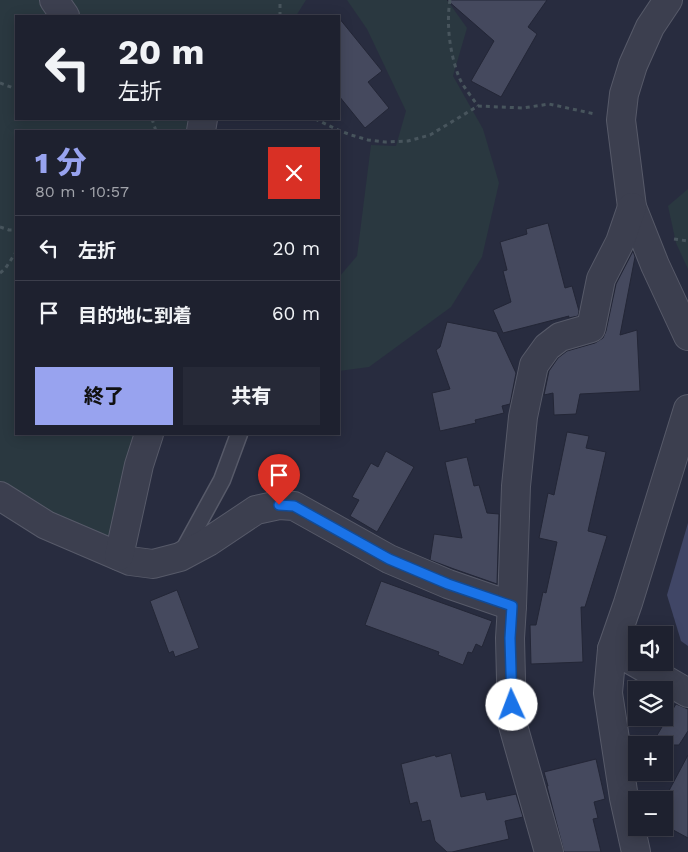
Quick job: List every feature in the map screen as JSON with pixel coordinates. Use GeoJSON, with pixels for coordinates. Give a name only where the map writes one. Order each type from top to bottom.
{"type":"FeatureCollection","features":[{"type":"Feature","properties":{"kind":"street"},"geometry":{"type":"LineString","coordinates":[[54,0],[64,15]]}},
{"type":"Feature","properties":{"kind":"street"},"geometry":{"type":"LineString","coordinates":[[668,0],[650,27],[633,65],[624,94],[621,120],[632,208],[655,265],[688,336]]}},
{"type":"Feature","properties":{"kind":"street"},"geometry":{"type":"LineString","coordinates":[[549,852],[512,722],[510,638],[516,486],[523,417],[534,365],[547,347],[560,337],[592,328],[601,279],[620,242],[632,208]]}},
{"type":"Feature","properties":{"kind":"street"},"geometry":{"type":"LineString","coordinates":[[636,852],[624,798],[608,694],[612,649],[688,409]]}},
{"type":"Feature","properties":{"kind":"street"},"geometry":{"type":"LineString","coordinates":[[120,556],[139,465],[149,435]]}},
{"type":"Feature","properties":{"kind":"street"},"geometry":{"type":"LineString","coordinates":[[0,496],[46,525],[130,561],[153,564],[180,557],[208,542],[256,510],[279,505],[294,506],[389,559],[448,584],[512,606]]}},
{"type":"Feature","properties":{"kind":"street"},"geometry":{"type":"LineString","coordinates":[[612,649],[688,693]]}},
{"type":"Feature","properties":{"kind":"lane"},"geometry":{"type":"LineString","coordinates":[[180,557],[222,480],[239,435]]}},
{"type":"Feature","properties":{"kind":"path"},"geometry":{"type":"LineString","coordinates":[[280,0],[280,15]]}},
{"type":"Feature","properties":{"kind":"path"},"geometry":{"type":"LineString","coordinates":[[450,0],[449,29],[452,54],[459,78],[478,106]]}},
{"type":"Feature","properties":{"kind":"path"},"geometry":{"type":"LineString","coordinates":[[0,83],[15,89]]}},
{"type":"Feature","properties":{"kind":"path"},"geometry":{"type":"LineString","coordinates":[[340,131],[368,140],[401,141],[430,135],[478,106],[523,108],[549,104],[621,120]]}},
{"type":"Feature","properties":{"kind":"path"},"geometry":{"type":"LineString","coordinates":[[318,120],[338,130]]}},
{"type":"Feature","properties":{"kind":"path"},"geometry":{"type":"LineString","coordinates":[[0,227],[15,230]]}},
{"type":"Feature","properties":{"kind":"path"},"geometry":{"type":"LineString","coordinates":[[0,273],[5,269],[15,254]]}},
{"type":"Feature","properties":{"kind":"shaded area"},"geometry":{"type":"Polygon","coordinates":[[[0,0],[306,0],[297,15],[15,15],[15,120],[197,120],[194,130],[15,130],[15,435],[137,435],[108,541],[0,489],[0,0]]]}},
{"type":"Feature","properties":{"kind":"shaded area"},"geometry":{"type":"Polygon","coordinates":[[[347,0],[447,0],[467,28],[453,76],[483,129],[499,183],[482,257],[451,307],[369,367],[340,371],[340,276],[357,256],[371,145],[396,146],[406,111],[367,29],[347,0]]]}},
{"type":"Feature","properties":{"kind":"shaded area"},"geometry":{"type":"Polygon","coordinates":[[[688,189],[688,269],[676,243],[668,206],[688,189]]]}},
{"type":"Feature","properties":{"kind":"water"},"geometry":{"type":"Polygon","coordinates":[[[688,523],[688,646],[681,641],[667,595],[688,523]]]}},
{"type":"Feature","properties":{"kind":"building"},"geometry":{"type":"Polygon","coordinates":[[[447,0],[547,0],[528,27],[537,34],[501,97],[471,81],[494,41],[447,0]]]}},
{"type":"Feature","properties":{"kind":"building"},"geometry":{"type":"Polygon","coordinates":[[[340,19],[382,71],[368,82],[389,108],[365,128],[340,97],[340,19]]]}},
{"type":"Feature","properties":{"kind":"building"},"geometry":{"type":"Polygon","coordinates":[[[548,223],[565,288],[572,286],[579,311],[578,316],[568,318],[569,316],[503,333],[493,310],[511,302],[503,271],[507,270],[500,242],[527,234],[526,229],[548,223]]]}},
{"type":"Feature","properties":{"kind":"building"},"geometry":{"type":"Polygon","coordinates":[[[633,251],[635,257],[620,335],[637,330],[640,391],[580,394],[576,414],[554,415],[553,393],[544,395],[549,371],[558,358],[567,351],[595,343],[603,338],[616,284],[633,251]]]}},
{"type":"Feature","properties":{"kind":"building"},"geometry":{"type":"Polygon","coordinates":[[[447,322],[497,332],[516,373],[510,404],[502,406],[504,413],[475,420],[476,423],[440,431],[432,393],[450,389],[436,350],[440,347],[447,322]]]}},
{"type":"Feature","properties":{"kind":"building"},"geometry":{"type":"Polygon","coordinates":[[[567,432],[589,436],[586,448],[606,452],[588,531],[607,536],[585,607],[581,607],[583,662],[531,664],[530,625],[536,625],[543,592],[546,593],[557,542],[539,538],[548,493],[554,495],[567,432]]]}},
{"type":"Feature","properties":{"kind":"building"},"geometry":{"type":"Polygon","coordinates":[[[386,451],[414,467],[377,532],[350,516],[359,500],[352,497],[371,463],[378,467],[386,451]]]}},
{"type":"Feature","properties":{"kind":"building"},"geometry":{"type":"Polygon","coordinates":[[[467,457],[474,486],[479,485],[487,513],[499,514],[497,584],[430,560],[434,534],[462,538],[445,462],[467,457]]]}},
{"type":"Feature","properties":{"kind":"building"},"geometry":{"type":"Polygon","coordinates":[[[381,581],[492,621],[482,647],[476,644],[472,653],[468,652],[463,665],[438,655],[439,652],[365,625],[381,581]]]}},
{"type":"Feature","properties":{"kind":"building"},"geometry":{"type":"Polygon","coordinates":[[[177,590],[199,648],[175,657],[173,651],[169,653],[150,601],[177,590]]]}},
{"type":"Feature","properties":{"kind":"building"},"geometry":{"type":"Polygon","coordinates":[[[676,704],[688,709],[688,731],[679,745],[673,745],[673,736],[656,736],[663,726],[673,726],[673,709],[676,704]]]}},
{"type":"Feature","properties":{"kind":"building"},"geometry":{"type":"Polygon","coordinates":[[[451,753],[461,797],[485,792],[487,800],[516,794],[523,817],[505,821],[509,839],[447,852],[435,841],[430,820],[422,822],[417,802],[410,804],[401,764],[451,753]]]}},
{"type":"Feature","properties":{"kind":"building"},"geometry":{"type":"Polygon","coordinates":[[[688,755],[688,838],[673,830],[673,791],[669,791],[688,755]]]}},
{"type":"Feature","properties":{"kind":"building"},"geometry":{"type":"Polygon","coordinates":[[[596,759],[605,799],[594,802],[598,818],[593,819],[601,852],[564,852],[544,772],[596,759]]]}},
{"type":"Feature","properties":{"kind":"route"},"geometry":{"type":"LineString","coordinates":[[279,505],[294,506],[389,559],[448,584],[512,606],[510,638],[512,705]]}}]}
